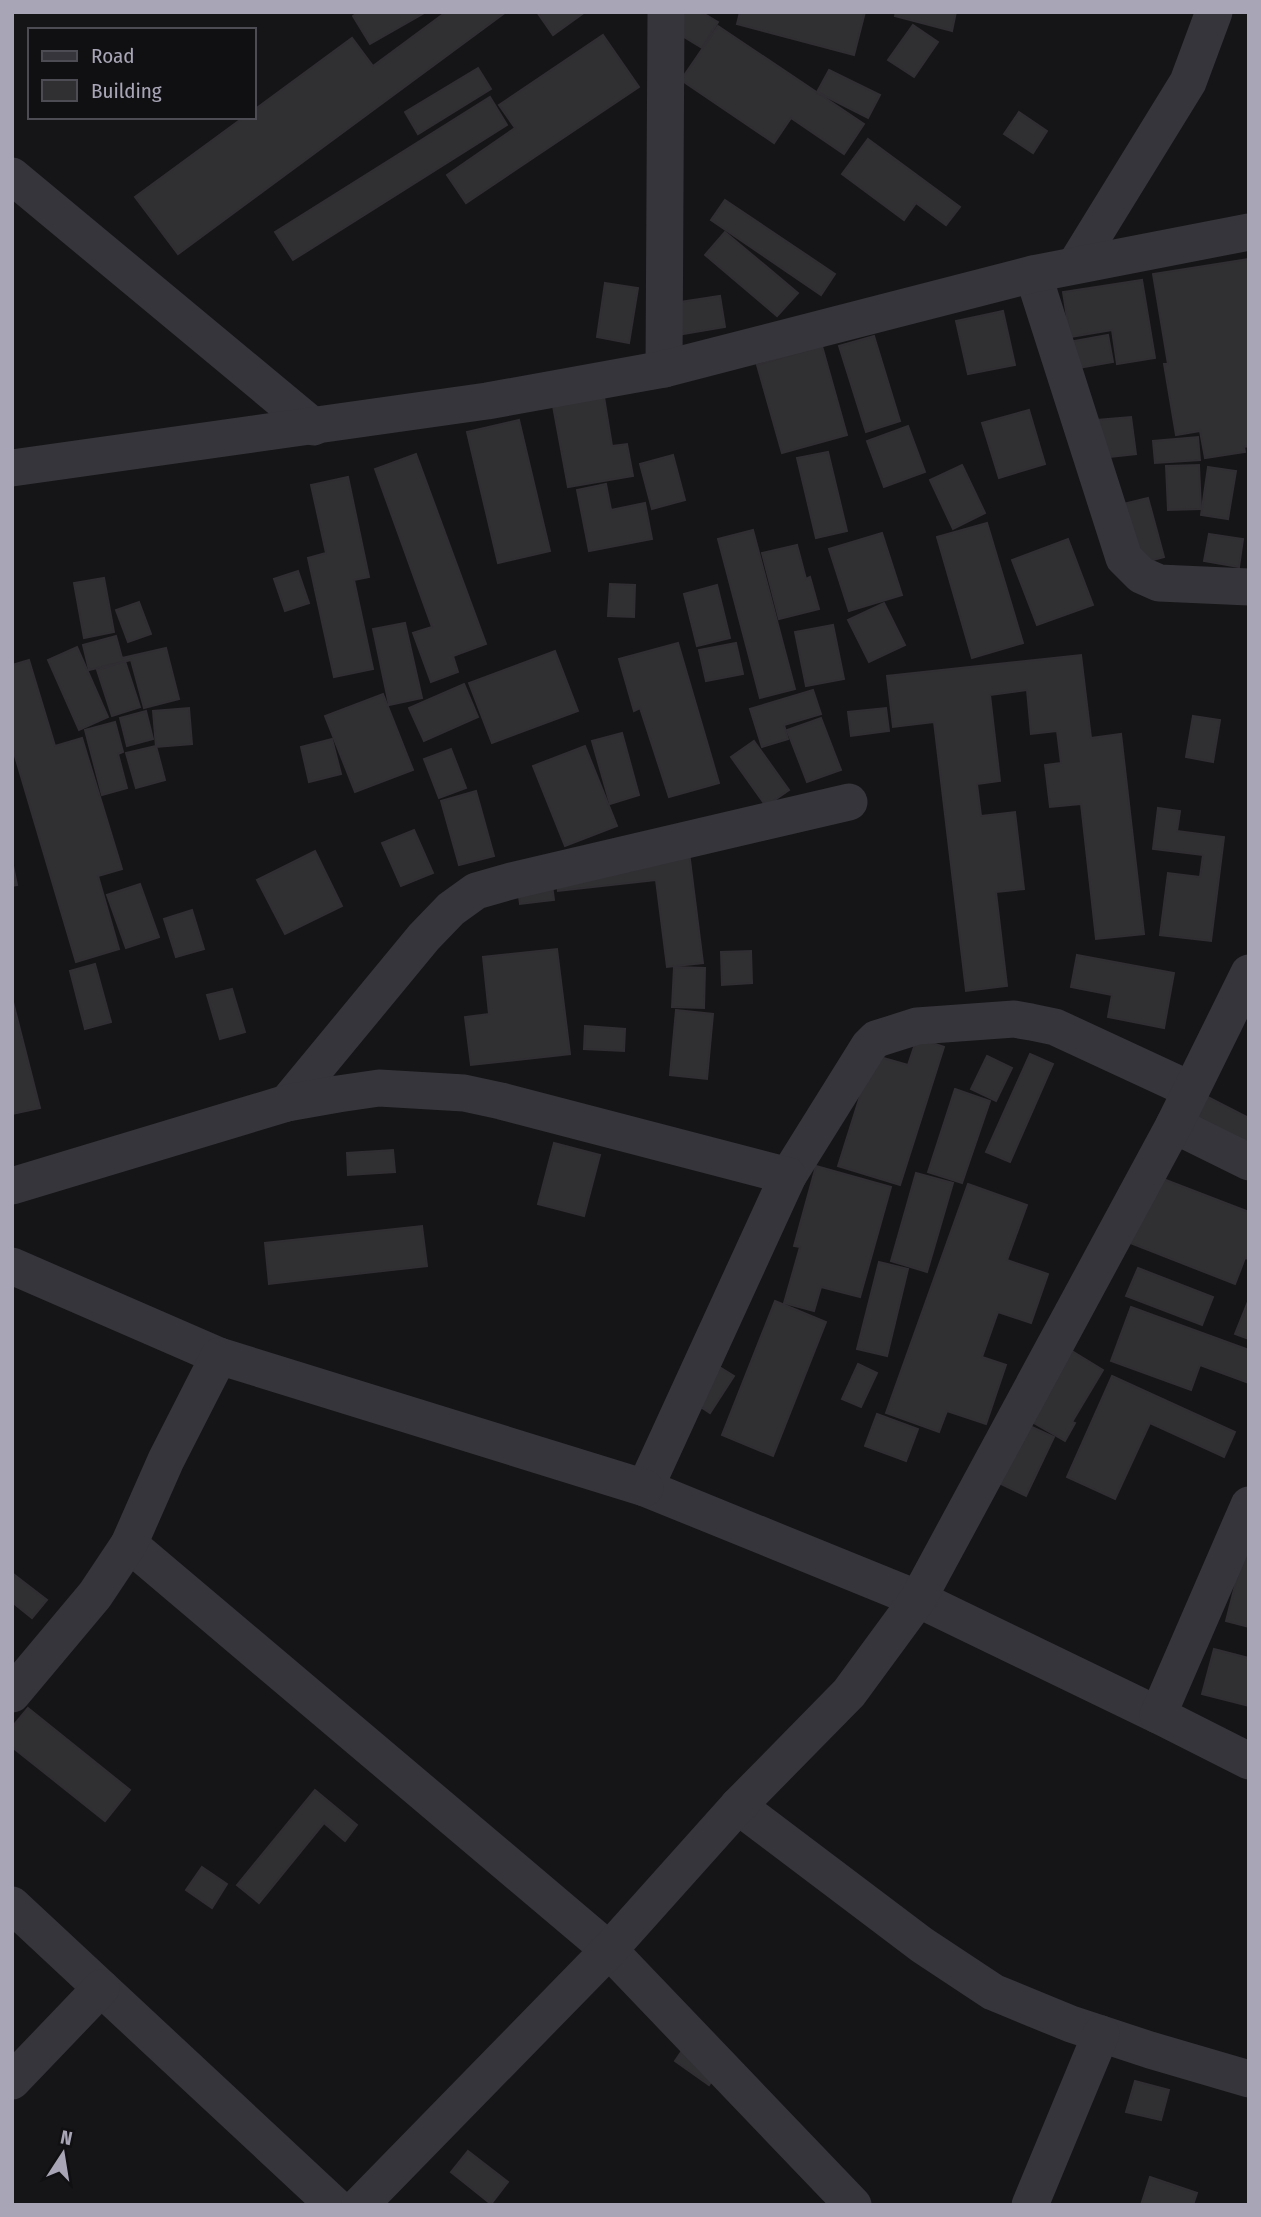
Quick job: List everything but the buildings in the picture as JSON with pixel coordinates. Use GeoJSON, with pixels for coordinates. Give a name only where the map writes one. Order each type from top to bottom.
{"type":"FeatureCollection","features":[{"type":"Feature","properties":{"kind":"street"},"geometry":{"type":"LineString","coordinates":[[664,369],[666,12]]}},
{"type":"Feature","properties":{"kind":"street"},"geometry":{"type":"LineString","coordinates":[[1076,264],[1188,82],[1214,12]]}},
{"type":"Feature","properties":{"kind":"street"},"geometry":{"type":"LineString","coordinates":[[12,176],[313,427]]}},
{"type":"Feature","properties":{"kind":"street"},"geometry":{"type":"LineString","coordinates":[[12,468],[487,401],[664,369],[1033,274],[1249,232]]}},
{"type":"Feature","properties":{"kind":"street"},"geometry":{"type":"LineString","coordinates":[[1033,274],[1124,558],[1141,575],[1159,583],[1249,587]]}},
{"type":"Feature","properties":{"kind":"street"},"geometry":{"type":"LineString","coordinates":[[287,1104],[424,937],[451,909],[476,891],[849,802]]}},
{"type":"Feature","properties":{"kind":"street"},"geometry":{"type":"LineString","coordinates":[[360,2205],[609,1950],[738,1806],[849,1692],[918,1599],[1174,1125],[1249,973]]}},
{"type":"Feature","properties":{"kind":"street"},"geometry":{"type":"LineString","coordinates":[[645,1488],[788,1177],[869,1045],[876,1039],[917,1026],[1014,1020],[1055,1027],[1191,1090]]}},
{"type":"Feature","properties":{"kind":"street"},"geometry":{"type":"LineString","coordinates":[[12,1186],[287,1104],[379,1088],[464,1093],[788,1177]]}},
{"type":"Feature","properties":{"kind":"street"},"geometry":{"type":"LineString","coordinates":[[1174,1125],[1249,1162]]}},
{"type":"Feature","properties":{"kind":"street"},"geometry":{"type":"LineString","coordinates":[[12,1266],[219,1356],[645,1488],[918,1599],[1249,1761]]}},
{"type":"Feature","properties":{"kind":"street"},"geometry":{"type":"LineString","coordinates":[[12,1694],[95,1595],[129,1544],[166,1460],[219,1356]]}},
{"type":"Feature","properties":{"kind":"street"},"geometry":{"type":"LineString","coordinates":[[1158,1715],[1249,1505]]}},
{"type":"Feature","properties":{"kind":"street"},"geometry":{"type":"LineString","coordinates":[[129,1544],[609,1950],[853,2205]]}},
{"type":"Feature","properties":{"kind":"street"},"geometry":{"type":"LineString","coordinates":[[738,1806],[922,1945],[993,1992],[1101,2034],[1249,2079]]}},
{"type":"Feature","properties":{"kind":"street"},"geometry":{"type":"LineString","coordinates":[[12,1905],[334,2205]]}},
{"type":"Feature","properties":{"kind":"street"},"geometry":{"type":"LineString","coordinates":[[12,2081],[101,1988]]}},
{"type":"Feature","properties":{"kind":"street"},"geometry":{"type":"LineString","coordinates":[[1030,2205],[1101,2034]]}}]}
